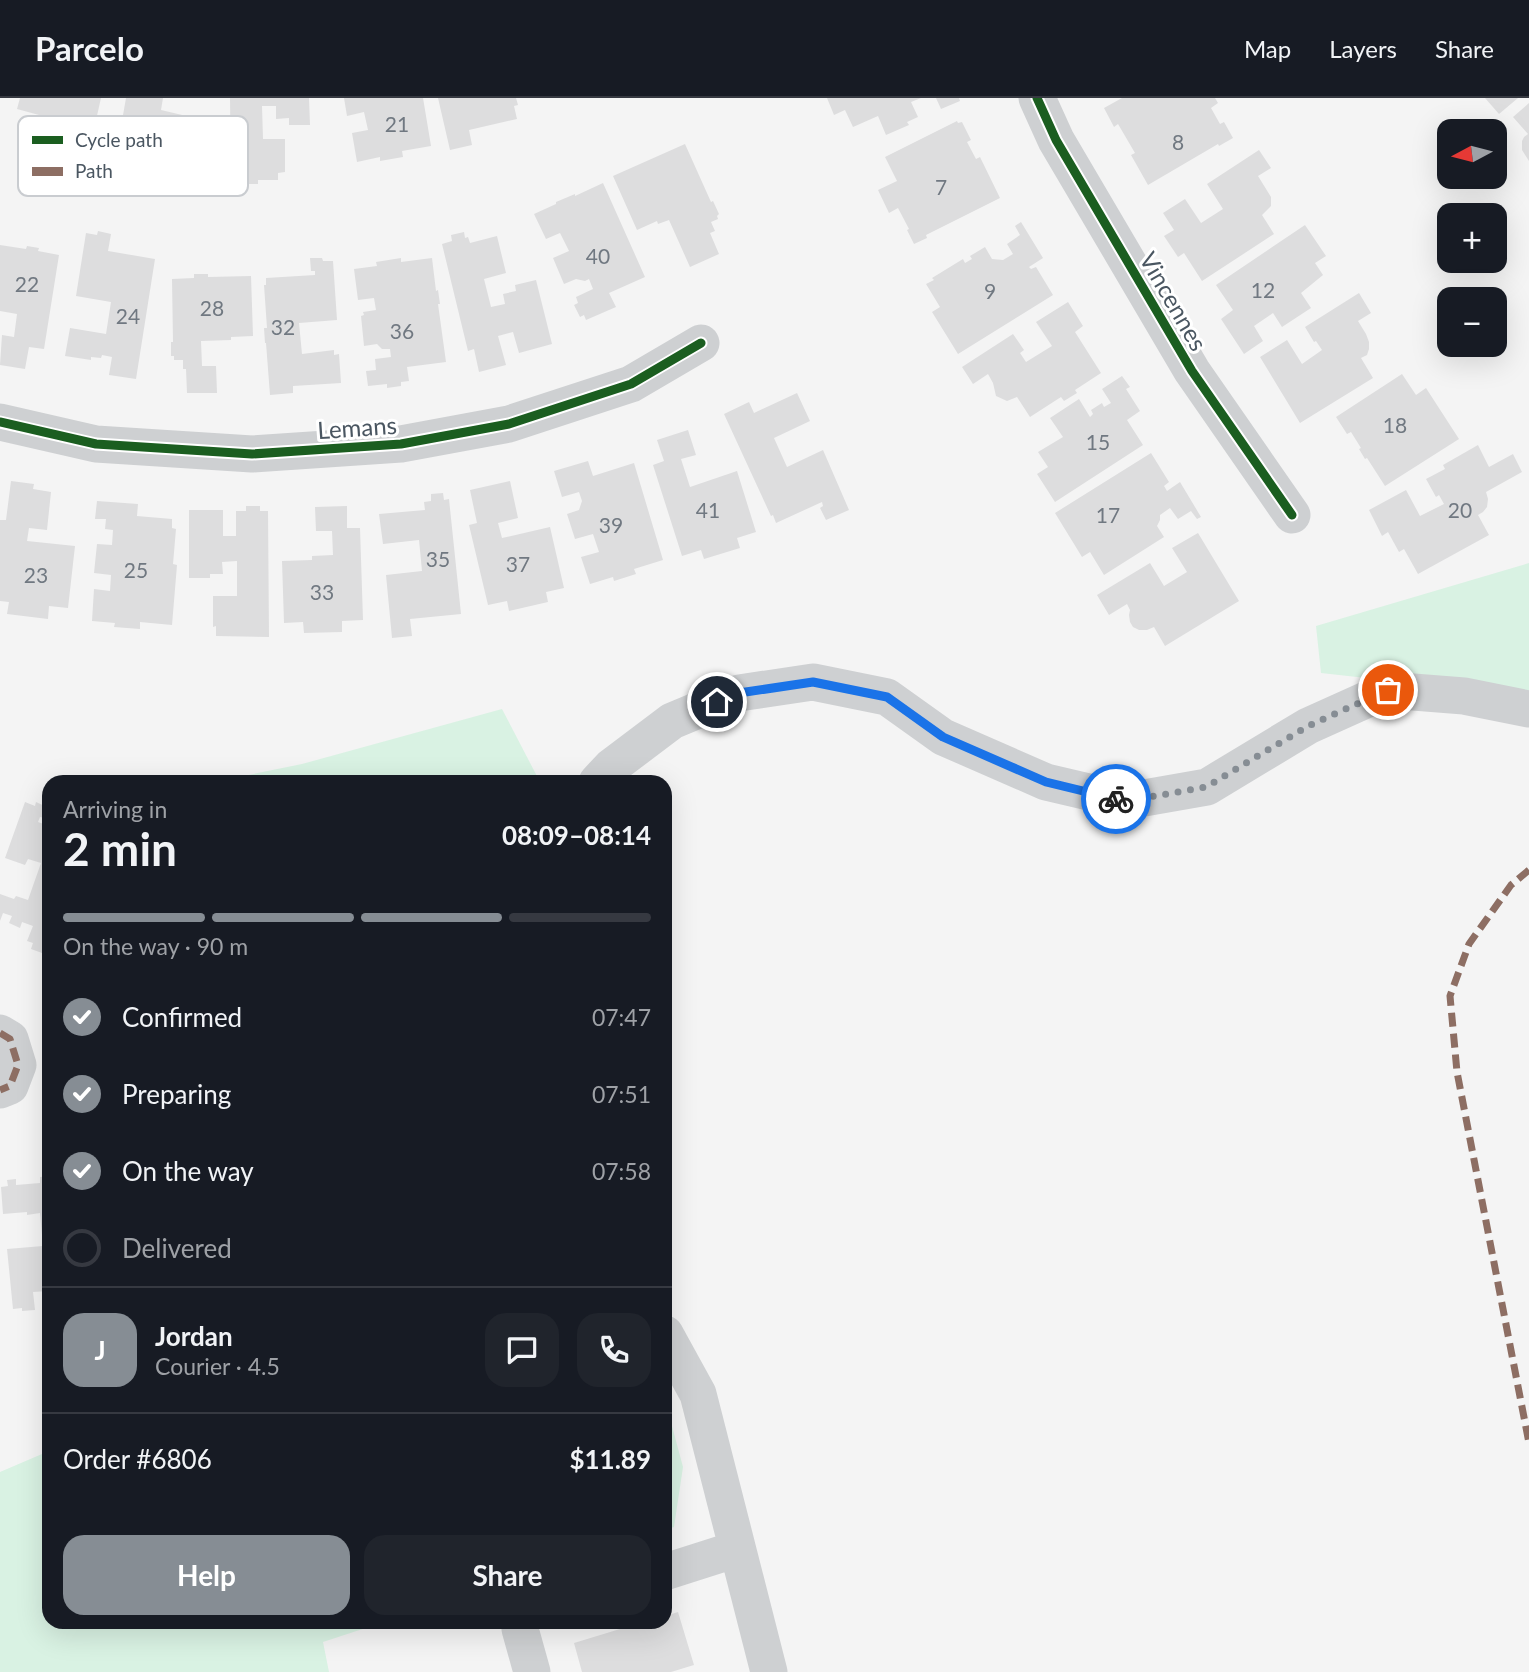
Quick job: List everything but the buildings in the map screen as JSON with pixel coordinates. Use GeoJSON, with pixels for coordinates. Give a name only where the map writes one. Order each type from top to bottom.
{"type":"FeatureCollection","features":[{"type":"Feature","properties":{"kind":"street","name":"Vincennes"},"geometry":{"type":"LineString","coordinates":[[1037,98],[1056,140],[1192,371],[1292,515]]}},
{"type":"Feature","properties":{"kind":"street","name":"Lemans"},"geometry":{"type":"LineString","coordinates":[[0,422],[96,444],[252,454],[401,444],[509,424],[631,384],[701,343]]}},
{"type":"Feature","properties":{"kind":"street"},"geometry":{"type":"LineString","coordinates":[[604,775],[672,721],[739,693],[813,682],[887,697],[943,737],[1046,782],[1127,801],[1206,787],[1308,726],[1388,690],[1464,696],[1529,709]]}},
{"type":"Feature","properties":{"kind":"street"},"geometry":{"type":"LineString","coordinates":[[0,1033],[10,1039],[18,1065],[10,1086],[0,1090]]}},
{"type":"Feature","properties":{"kind":"street"},"geometry":{"type":"LineString","coordinates":[[672,1347],[698,1394],[769,1672]]}},
{"type":"Feature","properties":{"kind":"street"},"geometry":{"type":"LineString","coordinates":[[672,1570],[737,1549]]}},
{"type":"Feature","properties":{"kind":"street"},"geometry":{"type":"LineString","coordinates":[[520,1629],[532,1672]]}},
{"type":"Feature","properties":{"kind":"green space"},"geometry":{"type":"Polygon","coordinates":[[[1529,563],[1529,696],[1321,673],[1316,626],[1529,563]]]}},
{"type":"Feature","properties":{"kind":"green space"},"geometry":{"type":"Polygon","coordinates":[[[502,709],[536,775],[248,775],[302,764],[502,709]]]}},
{"type":"Feature","properties":{"kind":"green space"},"geometry":{"type":"Polygon","coordinates":[[[672,1426],[683,1467],[672,1528],[672,1426]]]}},
{"type":"Feature","properties":{"kind":"green space"},"geometry":{"type":"Polygon","coordinates":[[[42,1454],[42,1629],[363,1629],[323,1642],[329,1672],[0,1672],[0,1472],[42,1454]]]}},
{"type":"Feature","properties":{"kind":"marked path"},"geometry":{"type":"LineString","coordinates":[[1529,870],[1511,885],[1469,944],[1450,996],[1457,1072],[1529,1443]]}},
{"type":"Feature","properties":{"kind":"marked path"},"geometry":{"type":"LineString","coordinates":[[0,1033],[10,1039],[18,1065],[10,1086],[0,1090]]}},
{"type":"Feature","properties":{"kind":"cycle path"},"geometry":{"type":"LineString","coordinates":[[1037,98],[1056,140],[1192,371],[1292,515]]}},
{"type":"Feature","properties":{"kind":"cycle path"},"geometry":{"type":"LineString","coordinates":[[0,422],[96,444],[252,454],[401,444],[509,424],[631,384],[701,343]]}},
{"type":"Feature","properties":{"kind":"way so far"},"geometry":{"type":"LineString","coordinates":[[1116,799],[1127,801],[1206,787],[1308,726],[1388,690]]}},
{"type":"Feature","properties":{"kind":"route"},"geometry":{"type":"LineString","coordinates":[[717,702],[739,693],[813,682],[887,697],[943,737],[1046,782],[1116,799]]}}]}
